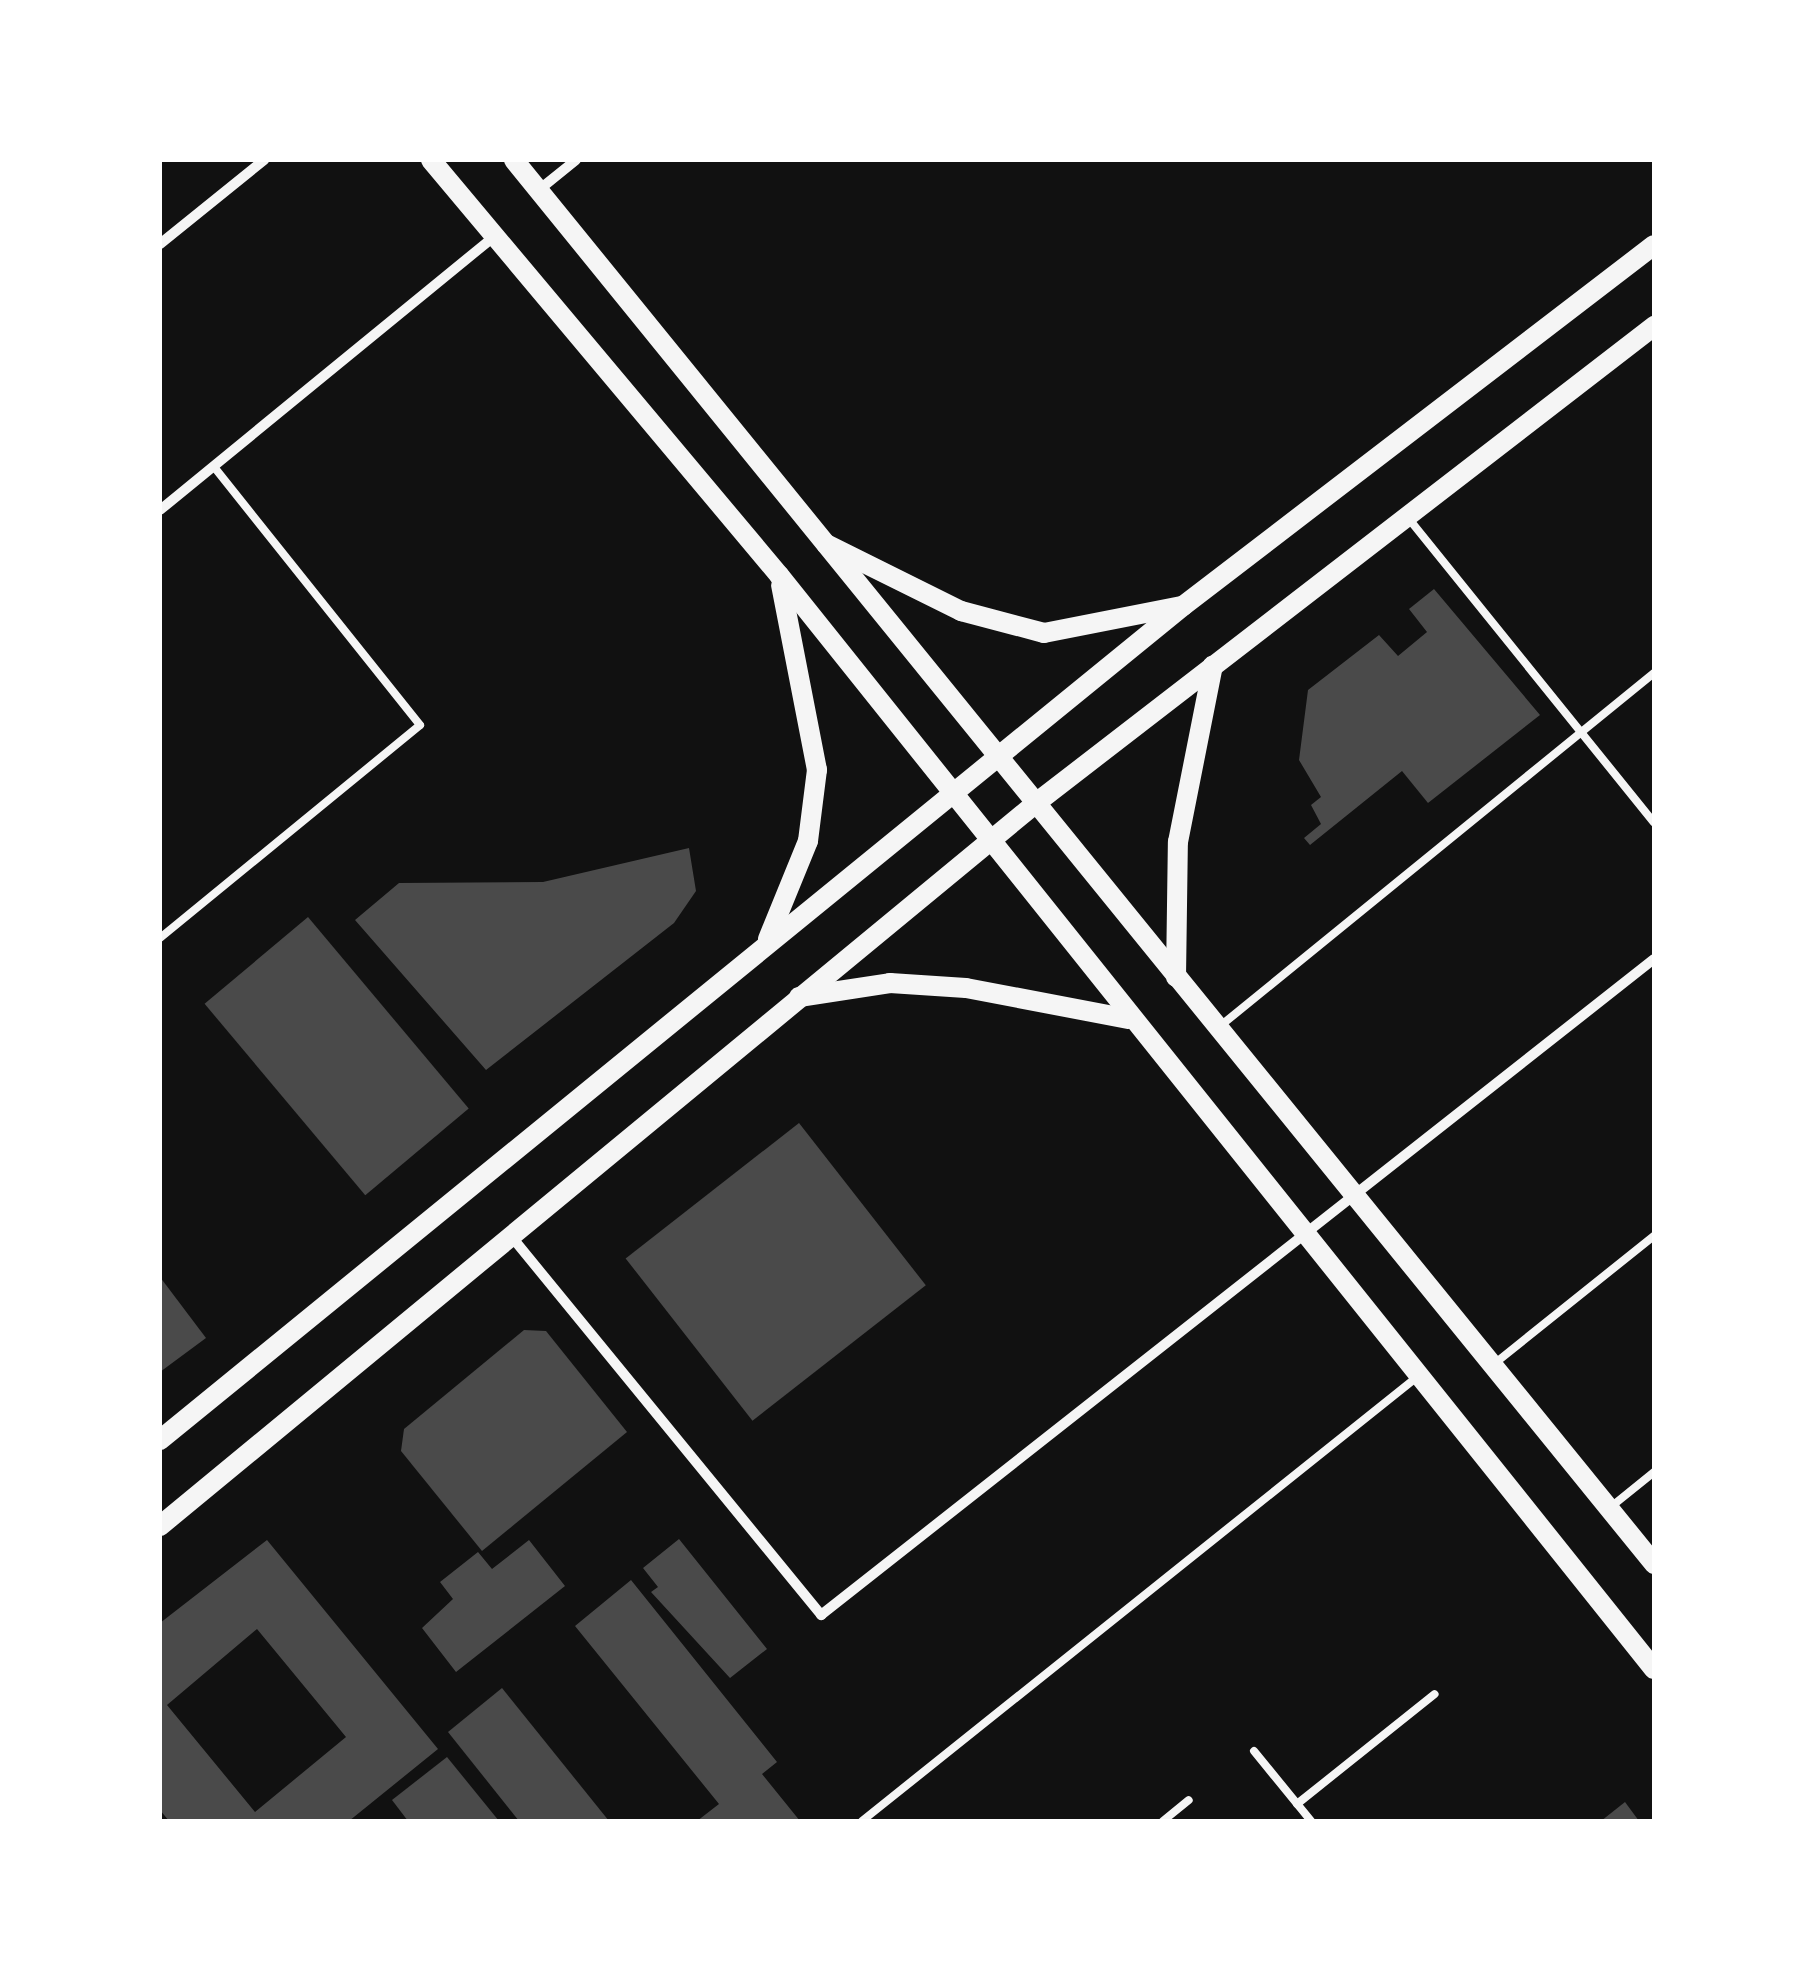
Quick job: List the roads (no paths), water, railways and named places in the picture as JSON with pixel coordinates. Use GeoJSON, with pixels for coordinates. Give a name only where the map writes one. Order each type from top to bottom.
{"type":"FeatureCollection","features":[{"type":"Feature","properties":{"kind":"main road"},"geometry":{"type":"LineString","coordinates":[[431,160],[779,575],[1128,1019],[1654,1668]]}},
{"type":"Feature","properties":{"kind":"main road"},"geometry":{"type":"LineString","coordinates":[[514,160],[1654,1564]]}},
{"type":"Feature","properties":{"kind":"main road"},"geometry":{"type":"LineString","coordinates":[[160,1440],[768,940],[1183,606],[1654,245]]}},
{"type":"Feature","properties":{"kind":"main road"},"geometry":{"type":"LineString","coordinates":[[160,1526],[1036,803],[1654,326]]}},
{"type":"Feature","properties":{"kind":"main road"},"geometry":{"type":"LineString","coordinates":[[819,540],[961,610],[1044,633],[1183,606]]}},
{"type":"Feature","properties":{"kind":"main road"},"geometry":{"type":"LineString","coordinates":[[768,940],[808,841],[817,770],[779,575]]}},
{"type":"Feature","properties":{"kind":"main road"},"geometry":{"type":"LineString","coordinates":[[1176,976],[1178,842],[1214,665]]}},
{"type":"Feature","properties":{"kind":"main road"},"geometry":{"type":"LineString","coordinates":[[797,998],[890,984],[947,986],[1128,1019]]}},
{"type":"Feature","properties":{"kind":"street"},"geometry":{"type":"LineString","coordinates":[[160,244],[264,160]]}},
{"type":"Feature","properties":{"kind":"street"},"geometry":{"type":"LineString","coordinates":[[540,190],[576,160]]}},
{"type":"Feature","properties":{"kind":"street"},"geometry":{"type":"LineString","coordinates":[[160,510],[493,237]]}},
{"type":"Feature","properties":{"kind":"street"},"geometry":{"type":"LineString","coordinates":[[510,1235],[821,1615],[1305,1238],[1654,959]]}},
{"type":"Feature","properties":{"kind":"lane"},"geometry":{"type":"LineString","coordinates":[[160,938],[420,725],[214,466]]}},
{"type":"Feature","properties":{"kind":"lane"},"geometry":{"type":"LineString","coordinates":[[1407,516],[1654,822]]}},
{"type":"Feature","properties":{"kind":"lane"},"geometry":{"type":"LineString","coordinates":[[1219,1028],[1654,673]]}},
{"type":"Feature","properties":{"kind":"lane"},"geometry":{"type":"LineString","coordinates":[[1490,1366],[1654,1236]]}},
{"type":"Feature","properties":{"kind":"lane"},"geometry":{"type":"LineString","coordinates":[[862,1821],[1418,1377]]}},
{"type":"Feature","properties":{"kind":"lane"},"geometry":{"type":"LineString","coordinates":[[1608,1508],[1654,1472]]}},
{"type":"Feature","properties":{"kind":"lane"},"geometry":{"type":"LineString","coordinates":[[1297,1804],[1434,1694]]}},
{"type":"Feature","properties":{"kind":"lane"},"geometry":{"type":"LineString","coordinates":[[1254,1751],[1311,1821]]}},
{"type":"Feature","properties":{"kind":"lane"},"geometry":{"type":"LineString","coordinates":[[1163,1821],[1189,1800]]}}]}
